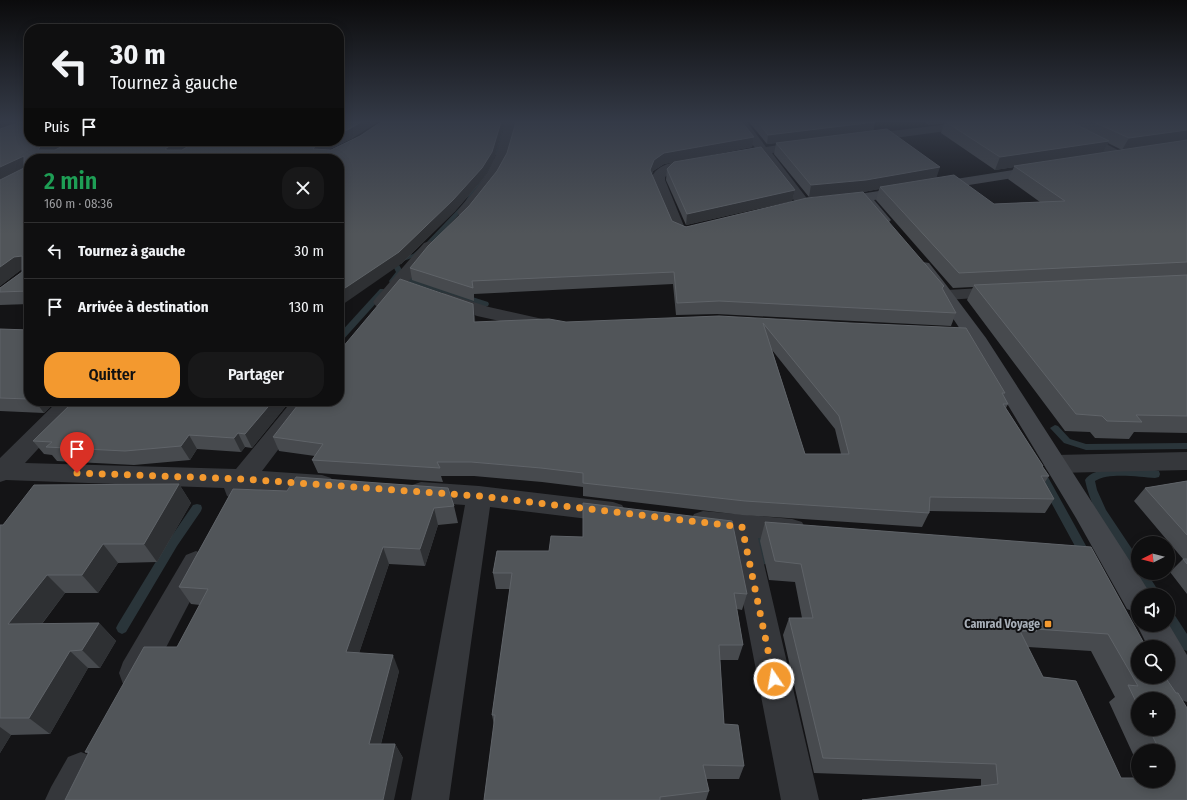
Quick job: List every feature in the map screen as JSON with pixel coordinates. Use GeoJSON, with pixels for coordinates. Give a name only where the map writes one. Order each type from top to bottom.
{"type":"FeatureCollection","features":[{"type":"Feature","properties":{"kind":"street"},"geometry":{"type":"LineString","coordinates":[[373,313],[397,282],[472,203],[495,172],[500,159]]}},
{"type":"Feature","properties":{"kind":"street"},"geometry":{"type":"LineString","coordinates":[[711,159],[669,168],[659,175],[658,180],[677,229],[689,232],[712,226]]}},
{"type":"Feature","properties":{"kind":"street"},"geometry":{"type":"LineString","coordinates":[[769,159],[804,204]]}},
{"type":"Feature","properties":{"kind":"street"},"geometry":{"type":"LineString","coordinates":[[1098,161],[1108,159]]}},
{"type":"Feature","properties":{"kind":"street"},"geometry":{"type":"LineString","coordinates":[[896,235],[865,199],[858,198],[1051,168]]}},
{"type":"Feature","properties":{"kind":"street"},"geometry":{"type":"LineString","coordinates":[[789,207],[820,202]]}},
{"type":"Feature","properties":{"kind":"street"},"geometry":{"type":"LineString","coordinates":[[911,253],[947,294],[975,334],[1131,588]]}},
{"type":"Feature","properties":{"kind":"street"},"geometry":{"type":"LineString","coordinates":[[397,282],[484,312],[566,328]]}},
{"type":"Feature","properties":{"kind":"street"},"geometry":{"type":"LineString","coordinates":[[947,294],[1016,291]]}},
{"type":"Feature","properties":{"kind":"street"},"geometry":{"type":"LineString","coordinates":[[953,333],[975,334]]}},
{"type":"Feature","properties":{"kind":"street"},"geometry":{"type":"LineString","coordinates":[[1,472],[66,406]]}},
{"type":"Feature","properties":{"kind":"street"},"geometry":{"type":"LineString","coordinates":[[223,514],[242,479],[300,406]]}},
{"type":"Feature","properties":{"kind":"street"},"geometry":{"type":"LineString","coordinates":[[1056,464],[1187,461]]}},
{"type":"Feature","properties":{"kind":"street"},"geometry":{"type":"LineString","coordinates":[[1,472],[242,479],[345,486]]}},
{"type":"Feature","properties":{"kind":"street"},"geometry":{"type":"LineString","coordinates":[[400,490],[479,496],[634,514]]}},
{"type":"Feature","properties":{"kind":"street"},"geometry":{"type":"LineString","coordinates":[[430,800],[479,496]]}},
{"type":"Feature","properties":{"kind":"street"},"geometry":{"type":"LineString","coordinates":[[680,520],[742,527],[814,532]]}},
{"type":"Feature","properties":{"kind":"street"},"geometry":{"type":"LineString","coordinates":[[742,527],[800,800]]}},
{"type":"Feature","properties":{"kind":"street"},"geometry":{"type":"LineString","coordinates":[[122,695],[207,542]]}},
{"type":"Feature","properties":{"kind":"street"},"geometry":{"type":"LineString","coordinates":[[1083,551],[1111,554]]}},
{"type":"Feature","properties":{"kind":"street"},"geometry":{"type":"LineString","coordinates":[[1175,665],[1187,686]]}},
{"type":"Feature","properties":{"kind":"street"},"geometry":{"type":"LineString","coordinates":[[64,800],[95,744]]}},
{"type":"Feature","properties":{"kind":"building"},"geometry":{"type":"Polygon","coordinates":[[[0,159],[17,159],[0,167],[0,159]]]}},
{"type":"Feature","properties":{"kind":"building"},"geometry":{"type":"Polygon","coordinates":[[[344,159],[487,159],[482,168],[453,200],[399,252],[344,289],[344,159]]]}},
{"type":"Feature","properties":{"kind":"building"},"geometry":{"type":"Polygon","coordinates":[[[503,159],[655,159],[650,170],[672,221],[686,227],[807,198],[863,192],[944,286],[942,288],[956,313],[719,301],[677,303],[674,272],[472,281],[473,288],[410,268],[428,246],[469,206],[497,171],[503,159]]]}},
{"type":"Feature","properties":{"kind":"building"},"geometry":{"type":"Polygon","coordinates":[[[689,159],[771,159],[795,190],[687,214],[667,169],[674,162],[689,159]]]}},
{"type":"Feature","properties":{"kind":"building"},"geometry":{"type":"Polygon","coordinates":[[[790,159],[929,159],[940,167],[866,180],[811,185],[790,159]]]}},
{"type":"Feature","properties":{"kind":"building"},"geometry":{"type":"Polygon","coordinates":[[[1058,159],[1187,159],[1187,262],[959,273],[880,187],[954,175],[994,204],[1065,201],[1014,166],[1058,159]]]}},
{"type":"Feature","properties":{"kind":"building"},"geometry":{"type":"Polygon","coordinates":[[[24,168],[24,291],[0,292],[0,288],[22,272],[22,256],[14,257],[0,267],[0,180],[24,168]]]}},
{"type":"Feature","properties":{"kind":"building"},"geometry":{"type":"Polygon","coordinates":[[[1187,275],[1187,416],[1136,415],[1142,422],[1107,421],[1102,416],[1076,414],[974,285],[1187,275]]]}},
{"type":"Feature","properties":{"kind":"building"},"geometry":{"type":"Polygon","coordinates":[[[400,279],[473,304],[474,322],[549,319],[566,322],[719,316],[966,328],[1005,393],[1002,393],[1008,404],[1003,404],[1049,476],[1041,476],[1054,499],[930,497],[929,513],[745,501],[583,483],[583,473],[541,468],[471,462],[437,462],[440,468],[312,460],[323,444],[273,437],[297,406],[344,406],[344,346],[400,279]],[[763,323],[805,454],[849,454],[839,416],[763,323]]]}},
{"type":"Feature","properties":{"kind":"building"},"geometry":{"type":"Polygon","coordinates":[[[0,329],[24,330],[24,399],[0,398],[0,329]]]}},
{"type":"Feature","properties":{"kind":"building"},"geometry":{"type":"Polygon","coordinates":[[[69,406],[269,406],[245,434],[238,433],[234,438],[189,435],[181,446],[125,451],[46,447],[52,442],[33,441],[69,406]]]}},
{"type":"Feature","properties":{"kind":"building"},"geometry":{"type":"Polygon","coordinates":[[[296,477],[448,488],[454,506],[434,508],[420,549],[383,547],[346,652],[393,655],[369,744],[395,744],[383,800],[65,800],[89,752],[85,752],[144,647],[177,647],[208,589],[179,587],[233,489],[287,491],[296,477]]]}},
{"type":"Feature","properties":{"kind":"building"},"geometry":{"type":"Polygon","coordinates":[[[1187,481],[1187,535],[1145,488],[1187,481]]]}},
{"type":"Feature","properties":{"kind":"building"},"geometry":{"type":"Polygon","coordinates":[[[179,484],[144,544],[103,544],[82,575],[47,575],[8,624],[99,623],[82,650],[70,651],[29,718],[0,718],[0,525],[3,525],[34,485],[179,484]]]}},
{"type":"Feature","properties":{"kind":"building"},"geometry":{"type":"Polygon","coordinates":[[[583,503],[732,521],[747,594],[734,593],[743,645],[719,645],[724,724],[738,725],[744,766],[703,765],[709,791],[660,797],[660,800],[484,800],[495,715],[492,715],[512,573],[493,573],[497,551],[549,551],[551,536],[583,537],[583,503]]]}},
{"type":"Feature","properties":{"kind":"building"},"geometry":{"type":"Polygon","coordinates":[[[765,522],[1091,547],[1131,620],[1131,632],[1138,632],[1142,640],[1131,640],[1131,674],[1108,634],[1035,629],[1037,631],[1020,631],[1043,677],[1076,681],[1121,778],[1131,778],[1131,788],[1175,788],[1175,744],[1156,744],[1152,736],[1175,736],[1175,692],[1131,692],[1128,685],[1138,686],[1137,684],[1170,684],[1176,693],[1178,693],[1187,708],[1187,800],[862,800],[998,784],[996,764],[823,758],[789,618],[813,618],[801,564],[775,561],[765,522]]]}},
{"type":"Feature","properties":{"kind":"waterway"},"geometry":{"type":"LineString","coordinates":[[393,281],[400,272],[394,262],[415,255],[426,246],[467,203],[483,175]]}},
{"type":"Feature","properties":{"kind":"waterway"},"geometry":{"type":"LineString","coordinates":[[418,270],[412,280],[485,304]]}},
{"type":"Feature","properties":{"kind":"waterway"},"geometry":{"type":"LineString","coordinates":[[344,334],[383,291]]}},
{"type":"Feature","properties":{"kind":"waterway"},"geometry":{"type":"LineString","coordinates":[[1055,428],[1067,441],[1086,447],[1185,446]]}},
{"type":"Feature","properties":{"kind":"waterway"},"geometry":{"type":"LineString","coordinates":[[1039,471],[1086,556]]}},
{"type":"Feature","properties":{"kind":"waterway"},"geometry":{"type":"LineString","coordinates":[[1131,558],[1102,513],[1096,501],[1090,480],[1102,474],[1111,473],[1155,474]]}},
{"type":"Feature","properties":{"kind":"waterway"},"geometry":{"type":"LineString","coordinates":[[122,628],[173,543],[197,508]]}},
{"type":"Feature","properties":{"kind":"waterway"},"geometry":{"type":"LineString","coordinates":[[757,533],[763,560]]}},
{"type":"Feature","properties":{"kind":"waterway"},"geometry":{"type":"LineString","coordinates":[[1145,580],[1151,588]]}},
{"type":"Feature","properties":{"kind":"waterway"},"geometry":{"type":"LineString","coordinates":[[1175,626],[1187,645]]}},
{"type":"Feature","properties":{"kind":"place","name":"Camrad Voyage"},"geometry":{"type":"Point","coordinates":[1048,624]}},
{"type":"Feature","properties":{"kind":"route"},"geometry":{"type":"LineString","coordinates":[[77,473],[242,479],[479,496],[742,527],[774,679]]}}]}
